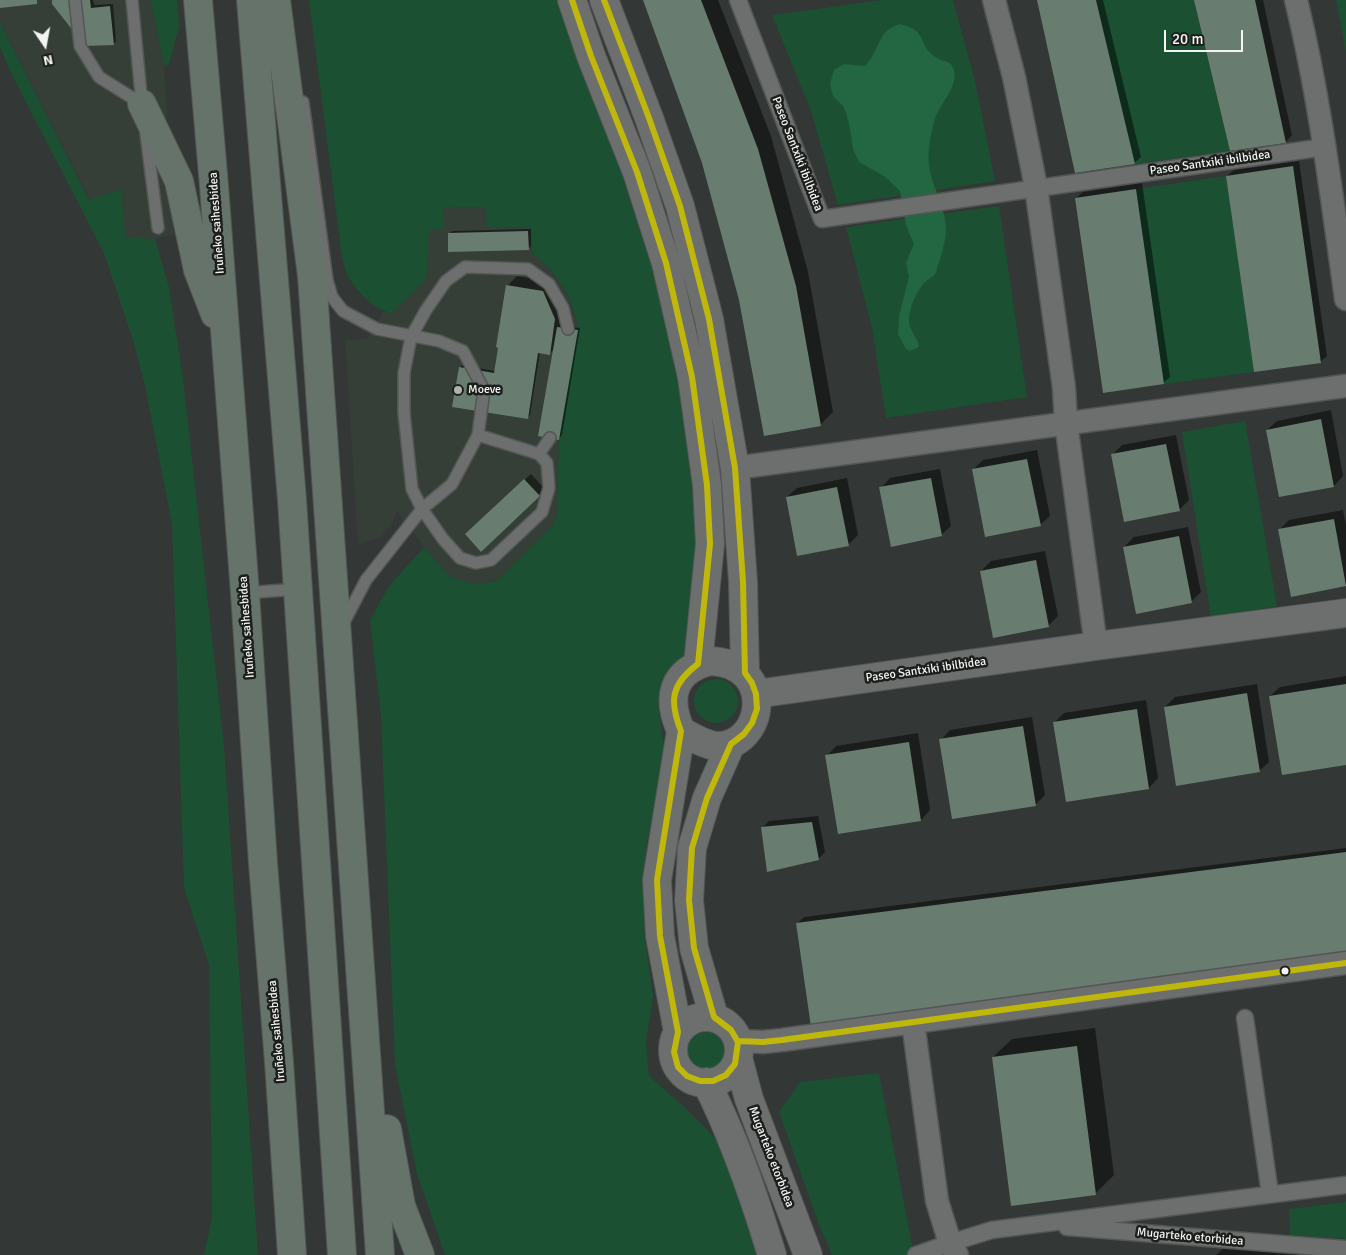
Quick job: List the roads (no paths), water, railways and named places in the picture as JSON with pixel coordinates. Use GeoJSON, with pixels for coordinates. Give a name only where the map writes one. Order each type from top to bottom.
{"type":"FeatureCollection","features":[{"type":"Feature","properties":{"kind":"highway","name":"Iruñeko saihesbidea"},"geometry":{"type":"LineString","coordinates":[[198,0],[245,593],[292,1255]]}},
{"type":"Feature","properties":{"kind":"highway"},"geometry":{"type":"LineString","coordinates":[[268,1],[272,247],[298,589],[342,1255]]}},
{"type":"Feature","properties":{"kind":"highway"},"geometry":{"type":"LineString","coordinates":[[268,1],[312,276],[380,1255]]}},
{"type":"Feature","properties":{"kind":"highway"},"geometry":{"type":"LineString","coordinates":[[142,104],[179,181],[198,270],[226,344]]}},
{"type":"Feature","properties":{"kind":"highway"},"geometry":{"type":"LineString","coordinates":[[364,1019],[380,1066],[389,1141],[401,1206],[420,1255]]}},
{"type":"Feature","properties":{"kind":"street"},"geometry":{"type":"LineString","coordinates":[[572,0],[591,56],[637,172],[666,263],[692,377],[706,485],[710,544],[698,664]]}},
{"type":"Feature","properties":{"kind":"street"},"geometry":{"type":"LineString","coordinates":[[604,0],[680,206],[709,319],[735,468],[750,684],[757,709],[752,723],[744,734],[731,744],[707,798],[692,848],[689,900],[694,948],[714,1017]]}},
{"type":"Feature","properties":{"kind":"street","name":"Paseo Santxiki ibilbidea"},"geometry":{"type":"LineString","coordinates":[[738,0],[822,219],[1325,147]]}},
{"type":"Feature","properties":{"kind":"street"},"geometry":{"type":"LineString","coordinates":[[994,0],[1014,77],[1036,187],[1064,388],[1066,423],[1096,646]]}},
{"type":"Feature","properties":{"kind":"street"},"geometry":{"type":"LineString","coordinates":[[1296,0],[1309,53],[1325,147],[1346,299]]}},
{"type":"Feature","properties":{"kind":"street"},"geometry":{"type":"LineString","coordinates":[[735,468],[1346,386]]}},
{"type":"Feature","properties":{"kind":"street","name":"Paseo Santxiki ibilbidea"},"geometry":{"type":"LineString","coordinates":[[750,684],[1096,646],[1346,613]]}},
{"type":"Feature","properties":{"kind":"street"},"geometry":{"type":"LineString","coordinates":[[678,1032],[660,936],[658,880],[681,731],[673,710],[673,696],[678,683],[686,672],[698,664],[710,661],[723,662],[735,666],[750,684]]}},
{"type":"Feature","properties":{"kind":"street"},"geometry":{"type":"LineString","coordinates":[[681,731],[716,746],[731,744]]}},
{"type":"Feature","properties":{"kind":"street"},"geometry":{"type":"LineString","coordinates":[[738,1049],[763,1042],[1346,963]]}},
{"type":"Feature","properties":{"kind":"street"},"geometry":{"type":"LineString","coordinates":[[700,1017],[714,1017],[729,1026],[738,1049],[732,1070],[720,1080],[706,1082],[692,1080],[681,1072],[674,1059],[673,1045],[678,1032],[687,1022],[700,1017]]}},
{"type":"Feature","properties":{"kind":"street"},"geometry":{"type":"LineString","coordinates":[[1245,1018],[1270,1194]]}},
{"type":"Feature","properties":{"kind":"street"},"geometry":{"type":"LineString","coordinates":[[913,1022],[937,1201],[953,1249]]}},
{"type":"Feature","properties":{"kind":"street","name":"Mugarteko etorbidea"},"geometry":{"type":"LineString","coordinates":[[738,1049],[749,1099],[808,1255]]}},
{"type":"Feature","properties":{"kind":"street"},"geometry":{"type":"LineString","coordinates":[[706,1082],[722,1112],[772,1255]]}},
{"type":"Feature","properties":{"kind":"street","name":"Mugarteko etorbidea"},"geometry":{"type":"LineString","coordinates":[[916,1255],[953,1249],[992,1230],[1346,1184]]}},
{"type":"Feature","properties":{"kind":"street","name":"Mugarteko etorbidea"},"geometry":{"type":"LineString","coordinates":[[1034,1225],[1346,1249]]}},
{"type":"Feature","properties":{"kind":"lane"},"geometry":{"type":"LineString","coordinates":[[75,0],[80,46],[99,77],[142,104]]}},
{"type":"Feature","properties":{"kind":"lane"},"geometry":{"type":"LineString","coordinates":[[132,0],[142,104],[158,228]]}},
{"type":"Feature","properties":{"kind":"lane"},"geometry":{"type":"LineString","coordinates":[[268,1],[292,37]]}},
{"type":"Feature","properties":{"kind":"lane"},"geometry":{"type":"LineString","coordinates":[[302,95],[327,280],[332,297],[344,311],[377,329],[439,341],[463,351],[484,390],[478,434],[452,484],[422,509],[366,580],[338,634]]}},
{"type":"Feature","properties":{"kind":"lane"},"geometry":{"type":"LineString","coordinates":[[478,434],[539,454],[547,463],[549,488],[542,512],[491,560],[476,563],[460,558],[443,539],[422,509],[412,489],[404,414],[404,373],[412,337],[426,310],[446,281],[465,267],[528,269],[549,284],[563,308],[568,328]]}},
{"type":"Feature","properties":{"kind":"lane"},"geometry":{"type":"LineString","coordinates":[[539,454],[550,438]]}},
{"type":"Feature","properties":{"kind":"lane"},"geometry":{"type":"LineString","coordinates":[[245,593],[298,589]]}},
{"type":"Feature","properties":{"kind":"place","name":"Moeve"},"geometry":{"type":"Point","coordinates":[458,390]}}]}
